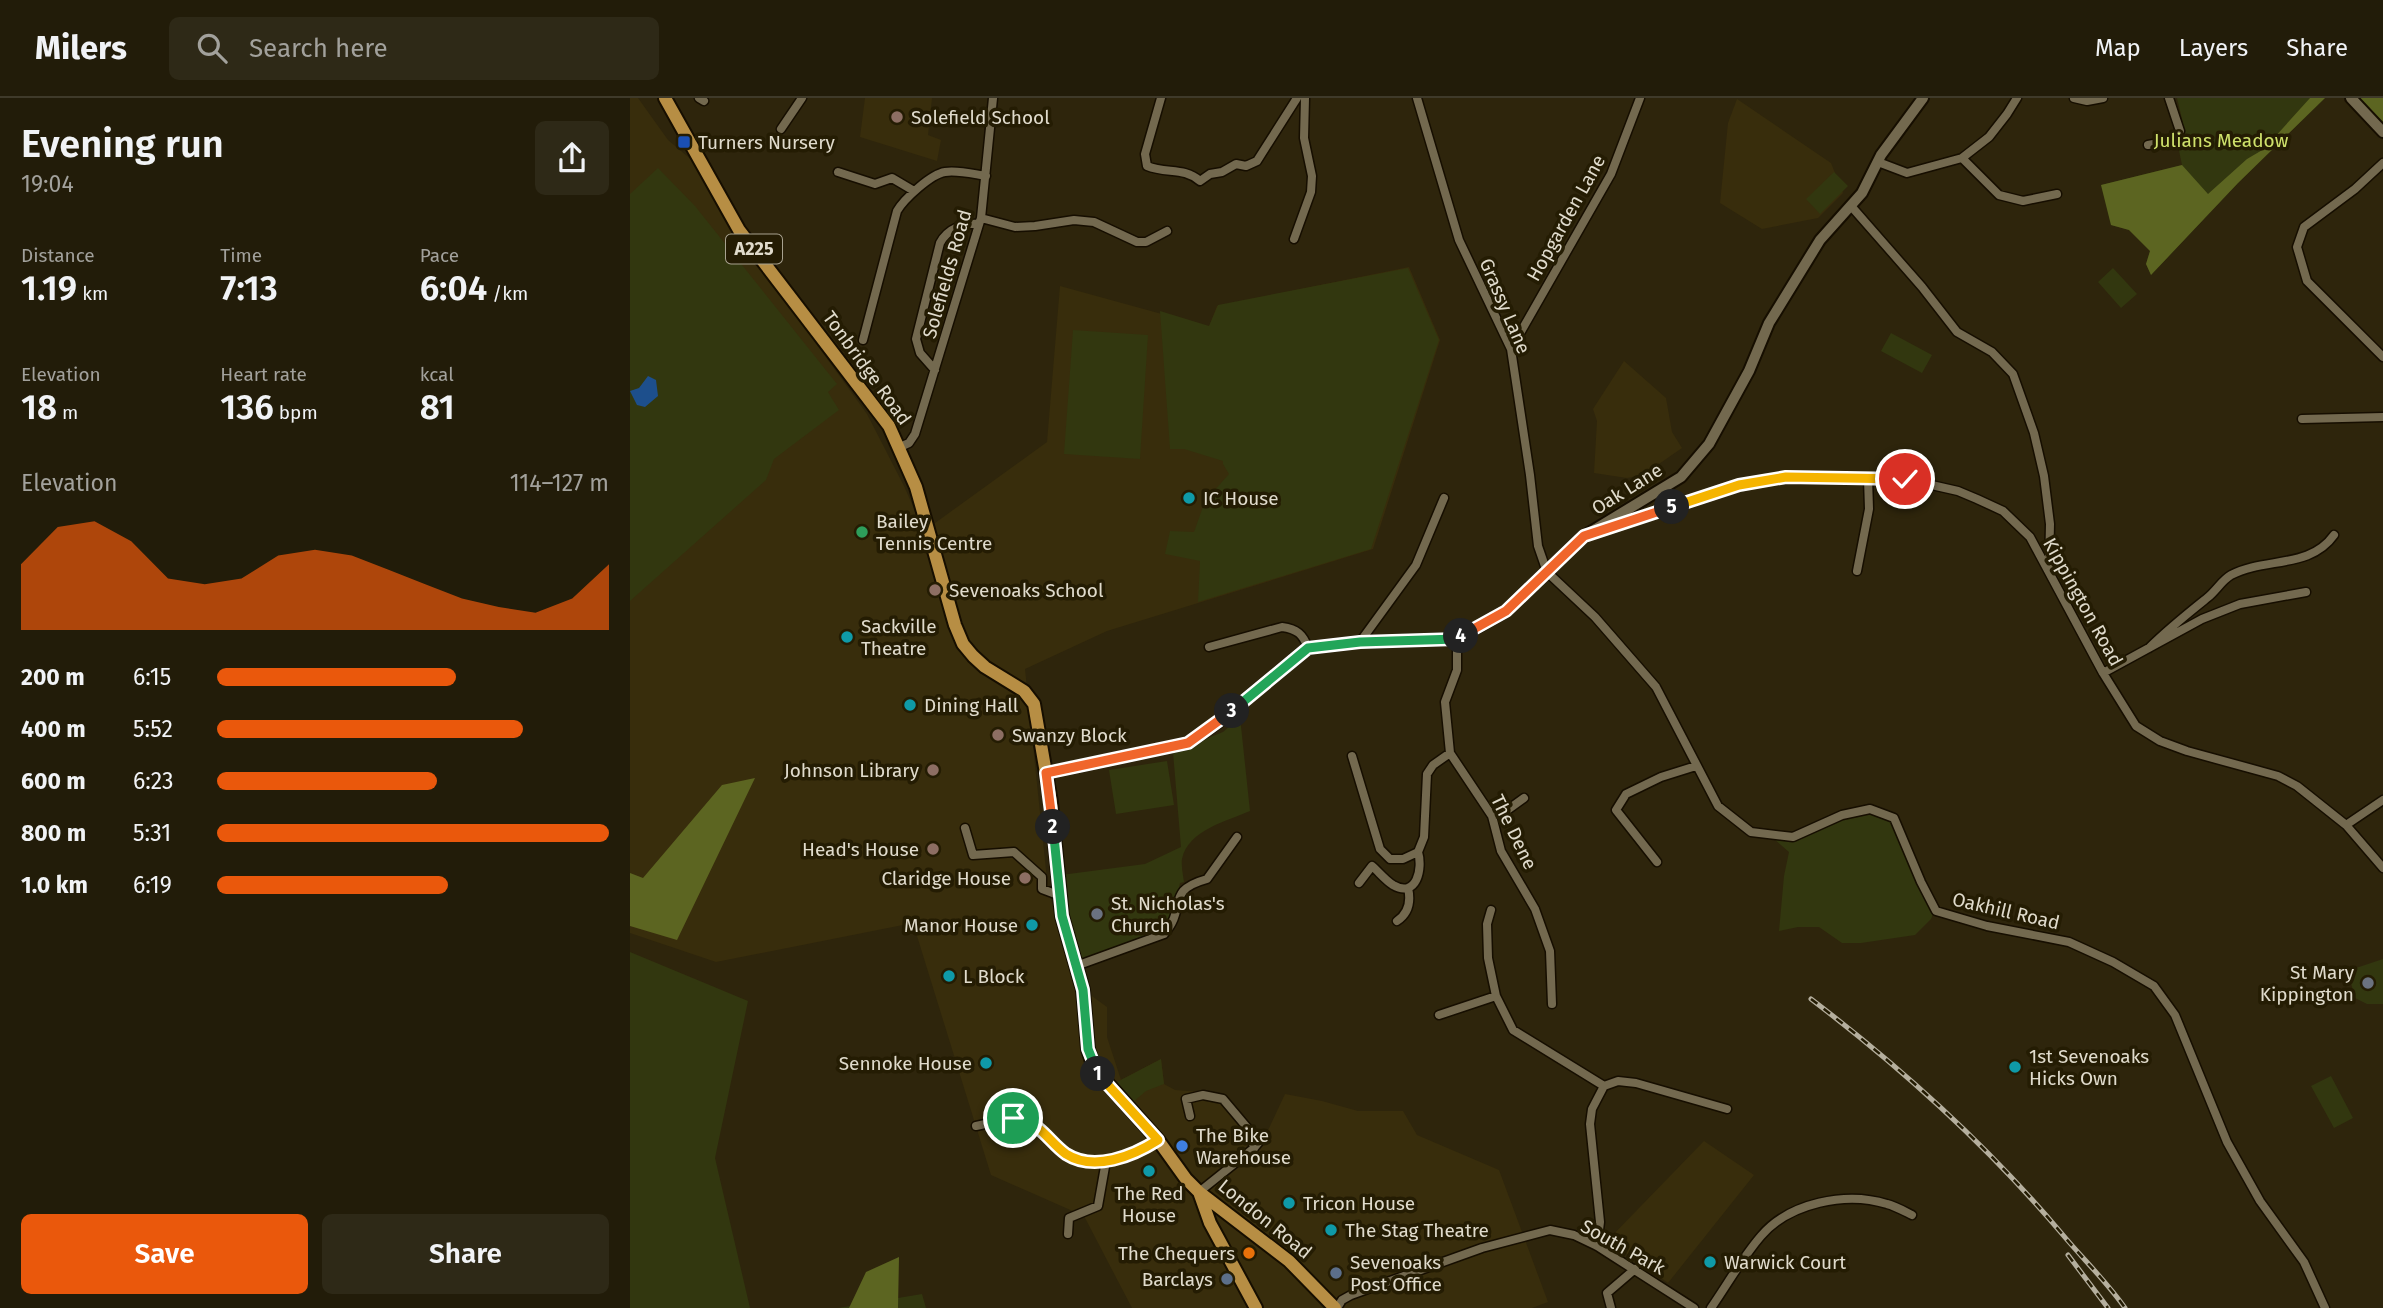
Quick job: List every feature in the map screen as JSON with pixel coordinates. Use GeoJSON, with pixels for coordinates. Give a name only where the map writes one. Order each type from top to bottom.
{"type":"FeatureCollection","features":[{"type":"Feature","properties":{"kind":"main road","name":"Tonbridge Road"},"geometry":{"type":"LineString","coordinates":[[665,98],[739,230],[889,426],[900,447],[932,538],[955,625],[963,644],[973,656],[1033,700],[1046,773]]}},
{"type":"Feature","properties":{"kind":"main road","name":"A225"},"geometry":{"type":"LineString","coordinates":[[1046,773],[1058,895],[1083,990],[1088,1049],[1094,1068],[1158,1140],[1186,1179],[1199,1192],[1210,1223],[1256,1308]]}},
{"type":"Feature","properties":{"kind":"main road","name":"London Road"},"geometry":{"type":"LineString","coordinates":[[1199,1192],[1290,1261],[1336,1308]]}},
{"type":"Feature","properties":{"kind":"main road"},"geometry":{"type":"LineString","coordinates":[[1210,1223],[1223,1210]]}},
{"type":"Feature","properties":{"kind":"street"},"geometry":{"type":"LineString","coordinates":[[781,130],[802,98]]}},
{"type":"Feature","properties":{"kind":"street","name":"Solefields Road"},"geometry":{"type":"LineString","coordinates":[[900,447],[909,443],[915,435],[980,221],[993,98]]}},
{"type":"Feature","properties":{"kind":"street"},"geometry":{"type":"LineString","coordinates":[[1161,98],[1145,154],[1147,166],[1161,171],[1191,173],[1200,181],[1236,164],[1247,166],[1257,161],[1297,98]]}},
{"type":"Feature","properties":{"kind":"street"},"geometry":{"type":"LineString","coordinates":[[1294,239],[1311,192],[1312,176],[1304,138],[1305,98]]}},
{"type":"Feature","properties":{"kind":"street","name":"Grassy Lane"},"geometry":{"type":"LineString","coordinates":[[1417,98],[1459,240],[1511,349],[1538,546],[1547,572]]}},
{"type":"Feature","properties":{"kind":"street","name":"Hopgarden Lane"},"geometry":{"type":"LineString","coordinates":[[1511,349],[1611,174],[1640,98]]}},
{"type":"Feature","properties":{"kind":"street","name":"Oak Lane"},"geometry":{"type":"LineString","coordinates":[[1308,648],[1360,642],[1457,639],[1506,611],[1584,536],[1681,477],[1709,444],[1749,371],[1769,323],[1820,240],[1863,192],[1878,162],[1923,98]]}},
{"type":"Feature","properties":{"kind":"street"},"geometry":{"type":"LineString","coordinates":[[1878,162],[1907,173],[1962,158],[1989,136],[2017,98]]}},
{"type":"Feature","properties":{"kind":"street"},"geometry":{"type":"LineString","coordinates":[[2074,98],[2087,101],[2103,98]]}},
{"type":"Feature","properties":{"kind":"street"},"geometry":{"type":"LineString","coordinates":[[2148,145],[2169,141],[2180,131],[2169,98]]}},
{"type":"Feature","properties":{"kind":"street"},"geometry":{"type":"LineString","coordinates":[[2351,98],[2383,132]]}},
{"type":"Feature","properties":{"kind":"street"},"geometry":{"type":"LineString","coordinates":[[1962,158],[1999,195],[2023,201],[2057,194]]}},
{"type":"Feature","properties":{"kind":"street"},"geometry":{"type":"LineString","coordinates":[[2383,163],[2355,189],[2304,227],[2297,247],[2306,281],[2383,357]]}},
{"type":"Feature","properties":{"kind":"street"},"geometry":{"type":"LineString","coordinates":[[838,172],[874,184],[892,178],[914,191]]}},
{"type":"Feature","properties":{"kind":"street"},"geometry":{"type":"LineString","coordinates":[[863,340],[897,211],[914,191],[943,172],[986,176]]}},
{"type":"Feature","properties":{"kind":"street"},"geometry":{"type":"LineString","coordinates":[[1851,206],[1914,277],[1957,332],[1992,352],[2013,374],[2034,433],[2044,476],[2050,524],[2049,572]]}},
{"type":"Feature","properties":{"kind":"street"},"geometry":{"type":"LineString","coordinates":[[935,370],[920,353],[916,340],[940,243],[942,238],[956,228],[980,221],[1015,227],[1074,220],[1094,222],[1137,242],[1157,238],[1167,231]]}},
{"type":"Feature","properties":{"kind":"street"},"geometry":{"type":"LineString","coordinates":[[2302,419],[2383,417]]}},
{"type":"Feature","properties":{"kind":"street","name":"Kippington Road"},"geometry":{"type":"LineString","coordinates":[[1584,536],[1739,485],[1786,477],[1905,479],[1958,491],[2003,511],[2030,537],[2103,673],[2136,726],[2160,741],[2278,776],[2297,786],[2346,825],[2383,868]]}},
{"type":"Feature","properties":{"kind":"street"},"geometry":{"type":"LineString","coordinates":[[1857,571],[1869,509],[1868,478]]}},
{"type":"Feature","properties":{"kind":"street"},"geometry":{"type":"LineString","coordinates":[[1360,642],[1416,565],[1444,498]]}},
{"type":"Feature","properties":{"kind":"street"},"geometry":{"type":"LineString","coordinates":[[2150,648],[2174,624],[2210,596],[2227,577],[2249,566],[2309,556],[2327,545],[2334,535]]}},
{"type":"Feature","properties":{"kind":"street","name":"Oakhill Road"},"geometry":{"type":"LineString","coordinates":[[1547,572],[1595,617],[1656,687],[1718,806],[1751,832],[1793,837],[1842,815],[1870,809],[1894,818],[1936,911],[1987,926],[2069,942],[2113,962],[2154,986],[2175,1015],[2227,1142],[2260,1201],[2304,1262],[2325,1308]]}},
{"type":"Feature","properties":{"kind":"street"},"geometry":{"type":"LineString","coordinates":[[2103,673],[2202,619],[2241,604],[2306,592]]}},
{"type":"Feature","properties":{"kind":"street"},"geometry":{"type":"LineString","coordinates":[[1046,773],[1188,743],[1217,723],[1308,648],[1301,634],[1294,629],[1283,628],[1209,647]]}},
{"type":"Feature","properties":{"kind":"street","name":"The Dene"},"geometry":{"type":"LineString","coordinates":[[1457,639],[1457,670],[1445,702],[1450,753],[1492,816],[1498,843],[1535,909],[1549,944],[1552,1004]]}},
{"type":"Feature","properties":{"kind":"street"},"geometry":{"type":"LineString","coordinates":[[1359,883],[1372,866],[1392,885],[1408,888],[1418,880],[1418,852],[1424,837],[1427,774],[1433,765],[1450,753]]}},
{"type":"Feature","properties":{"kind":"street"},"geometry":{"type":"LineString","coordinates":[[1352,756],[1380,849],[1390,859],[1403,859],[1418,852]]}},
{"type":"Feature","properties":{"kind":"street"},"geometry":{"type":"LineString","coordinates":[[1355,768],[1367,764]]}},
{"type":"Feature","properties":{"kind":"street"},"geometry":{"type":"LineString","coordinates":[[1657,862],[1616,810],[1626,794],[1661,777],[1696,766]]}},
{"type":"Feature","properties":{"kind":"street"},"geometry":{"type":"LineString","coordinates":[[1492,816],[1524,798]]}},
{"type":"Feature","properties":{"kind":"street"},"geometry":{"type":"LineString","coordinates":[[2346,825],[2383,800]]}},
{"type":"Feature","properties":{"kind":"street"},"geometry":{"type":"LineString","coordinates":[[1516,804],[1522,813]]}},
{"type":"Feature","properties":{"kind":"street"},"geometry":{"type":"LineString","coordinates":[[965,828],[973,855],[1014,852],[1042,877],[1042,889],[1058,895]]}},
{"type":"Feature","properties":{"kind":"street"},"geometry":{"type":"LineString","coordinates":[[1076,966],[1164,934],[1174,923],[1180,894],[1187,884],[1207,879],[1237,837]]}},
{"type":"Feature","properties":{"kind":"street"},"geometry":{"type":"LineString","coordinates":[[1397,920],[1406,912],[1409,904],[1408,888]]}},
{"type":"Feature","properties":{"kind":"street"},"geometry":{"type":"LineString","coordinates":[[1491,910],[1488,924],[1488,958],[1496,996],[1513,1030],[1604,1086]]}},
{"type":"Feature","properties":{"kind":"street"},"geometry":{"type":"LineString","coordinates":[[1439,1015],[1496,996]]}},
{"type":"Feature","properties":{"kind":"street"},"geometry":{"type":"LineString","coordinates":[[1597,1246],[1600,1222],[1590,1124],[1592,1109],[1604,1086],[1618,1081],[1636,1083],[1727,1109]]}},
{"type":"Feature","properties":{"kind":"street"},"geometry":{"type":"LineString","coordinates":[[1190,1116],[1186,1099],[1203,1095],[1219,1097],[1250,1131],[1254,1148]]}},
{"type":"Feature","properties":{"kind":"street"},"geometry":{"type":"LineString","coordinates":[[976,1126],[1013,1118],[1036,1126],[1067,1155],[1087,1161],[1130,1156],[1158,1140]]}},
{"type":"Feature","properties":{"kind":"street"},"geometry":{"type":"LineString","coordinates":[[1199,1192],[1254,1148],[1263,1137]]}},
{"type":"Feature","properties":{"kind":"street"},"geometry":{"type":"LineString","coordinates":[[1068,1234],[1069,1218],[1098,1206],[1105,1161]]}},
{"type":"Feature","properties":{"kind":"street"},"geometry":{"type":"LineString","coordinates":[[1711,1308],[1762,1235],[1781,1220],[1802,1209],[1836,1200],[1859,1199],[1888,1204],[1912,1215]]}},
{"type":"Feature","properties":{"kind":"street","name":"South Park"},"geometry":{"type":"LineString","coordinates":[[1336,1308],[1351,1294],[1482,1248],[1550,1230],[1574,1235],[1597,1246],[1694,1308]]}},
{"type":"Feature","properties":{"kind":"street"},"geometry":{"type":"LineString","coordinates":[[1611,1308],[1607,1293],[1635,1269]]}},
{"type":"Feature","properties":{"kind":"shaded area","name":"Sevenoaks School"},"geometry":{"type":"Polygon","coordinates":[[[630,98],[638,98],[668,140],[694,162],[736,233],[867,414],[924,531],[1047,442],[1060,286],[1209,327],[1217,306],[1409,267],[1440,340],[1373,549],[1107,631],[1025,669],[1048,889],[1074,983],[1107,1007],[1107,1037],[1121,1080],[1161,1059],[1164,1084],[1175,1090],[1215,1093],[1262,1143],[1285,1094],[1358,1111],[1403,1111],[1417,1135],[1499,1170],[1548,1302],[1532,1308],[1132,1308],[1084,1216],[991,1175],[913,923],[716,962],[630,933],[630,98]]]}},
{"type":"Feature","properties":{"kind":"shaded area","name":"Solefield School"},"geometry":{"type":"Polygon","coordinates":[[[865,98],[932,98],[928,135],[941,140],[937,161],[860,137],[865,98]]]}},
{"type":"Feature","properties":{"kind":"shaded area"},"geometry":{"type":"Polygon","coordinates":[[[1737,99],[1831,163],[1843,193],[1818,218],[1762,229],[1720,203],[1728,123],[1737,99]]]}},
{"type":"Feature","properties":{"kind":"shaded area"},"geometry":{"type":"Polygon","coordinates":[[[1624,361],[1666,398],[1672,432],[1682,448],[1643,475],[1627,478],[1594,473],[1597,421],[1593,409],[1624,361]]]}},
{"type":"Feature","properties":{"kind":"shaded area"},"geometry":{"type":"Polygon","coordinates":[[[1704,1141],[1754,1175],[1668,1283],[1608,1240],[1704,1141]]]}},
{"type":"Feature","properties":{"kind":"green space","name":"Julians Meadow"},"geometry":{"type":"Polygon","coordinates":[[[2177,98],[2325,98],[2238,183],[2151,275],[2146,264],[2150,251],[2129,230],[2111,225],[2101,185],[2182,165],[2177,141],[2183,123],[2177,98]]]}},
{"type":"Feature","properties":{"kind":"green space"},"geometry":{"type":"Polygon","coordinates":[[[2310,98],[2325,98],[2238,183],[2151,275],[2146,264],[2150,251],[2129,230],[2111,225],[2101,185],[2182,165],[2208,194],[2247,159],[2264,149],[2310,98]]]}},
{"type":"Feature","properties":{"kind":"green space"},"geometry":{"type":"Polygon","coordinates":[[[2357,98],[2383,98],[2383,126],[2357,98]]]}},
{"type":"Feature","properties":{"kind":"green space"},"geometry":{"type":"Polygon","coordinates":[[[658,168],[695,206],[837,384],[828,392],[839,410],[774,459],[766,480],[630,601],[630,194],[658,168]]]}},
{"type":"Feature","properties":{"kind":"green space"},"geometry":{"type":"Polygon","coordinates":[[[1834,172],[1848,186],[1820,214],[1806,199],[1834,172]]]}},
{"type":"Feature","properties":{"kind":"green space"},"geometry":{"type":"Polygon","coordinates":[[[1408,268],[1439,340],[1371,549],[1198,602],[1200,561],[1165,554],[1170,531],[1194,532],[1205,501],[1229,474],[1223,461],[1184,449],[1170,449],[1160,311],[1209,326],[1218,305],[1408,268]]]}},
{"type":"Feature","properties":{"kind":"green space"},"geometry":{"type":"Polygon","coordinates":[[[2113,268],[2137,294],[2121,308],[2098,282],[2113,268]]]}},
{"type":"Feature","properties":{"kind":"green space"},"geometry":{"type":"Polygon","coordinates":[[[1073,330],[1148,335],[1140,459],[1064,454],[1073,330]]]}},
{"type":"Feature","properties":{"kind":"green space"},"geometry":{"type":"Polygon","coordinates":[[[1891,333],[1932,355],[1922,373],[1881,351],[1891,333]]]}},
{"type":"Feature","properties":{"kind":"green space"},"geometry":{"type":"Polygon","coordinates":[[[1240,717],[1250,811],[1210,828],[1186,849],[1182,861],[1184,882],[1180,883],[1172,923],[1163,933],[1080,962],[1064,912],[1061,875],[1145,864],[1181,847],[1173,752],[1223,732],[1240,717]]]}},
{"type":"Feature","properties":{"kind":"green space"},"geometry":{"type":"Polygon","coordinates":[[[1167,761],[1174,805],[1116,814],[1109,770],[1167,761]]]}},
{"type":"Feature","properties":{"kind":"green space"},"geometry":{"type":"Polygon","coordinates":[[[755,778],[677,940],[630,926],[630,873],[643,878],[722,785],[755,778]]]}},
{"type":"Feature","properties":{"kind":"green space"},"geometry":{"type":"Polygon","coordinates":[[[1868,808],[1893,818],[1935,910],[1931,919],[1915,935],[1861,943],[1842,943],[1819,927],[1779,931],[1789,852],[1773,838],[1792,838],[1868,808]]]}},
{"type":"Feature","properties":{"kind":"green space"},"geometry":{"type":"Polygon","coordinates":[[[630,952],[748,1001],[715,1158],[750,1308],[630,1308],[630,952]]]}},
{"type":"Feature","properties":{"kind":"green space"},"geometry":{"type":"Polygon","coordinates":[[[2383,959],[2383,1004],[2367,1004],[2355,998],[2351,983],[2356,968],[2383,959]]]}},
{"type":"Feature","properties":{"kind":"green space"},"geometry":{"type":"Polygon","coordinates":[[[1161,1059],[1164,1084],[1146,1091],[1132,1103],[1115,1083],[1161,1059]]]}},
{"type":"Feature","properties":{"kind":"green space"},"geometry":{"type":"Polygon","coordinates":[[[2331,1076],[2353,1118],[2334,1128],[2311,1086],[2331,1076]]]}},
{"type":"Feature","properties":{"kind":"green space"},"geometry":{"type":"Polygon","coordinates":[[[899,1257],[898,1308],[849,1308],[866,1272],[899,1257]]]}},
{"type":"Feature","properties":{"kind":"green space"},"geometry":{"type":"Polygon","coordinates":[[[922,1294],[926,1308],[838,1308],[922,1294]]]}},
{"type":"Feature","properties":{"kind":"water"},"geometry":{"type":"Polygon","coordinates":[[[648,376],[656,380],[658,396],[645,407],[637,405],[630,391],[639,388],[648,376]]]}},
{"type":"Feature","properties":{"kind":"railway"},"geometry":{"type":"LineString","coordinates":[[1811,999],[1879,1053],[1975,1140],[2034,1202],[2125,1308]]}},
{"type":"Feature","properties":{"kind":"railway"},"geometry":{"type":"LineString","coordinates":[[2068,1255],[2108,1308]]}},
{"type":"Feature","properties":{"kind":"place","name":"Solefield School"},"geometry":{"type":"Point","coordinates":[897,117]}},
{"type":"Feature","properties":{"kind":"place","name":"Turners Nursery"},"geometry":{"type":"Point","coordinates":[684,142]}},
{"type":"Feature","properties":{"kind":"place","name":"IC House"},"geometry":{"type":"Point","coordinates":[1189,498]}},
{"type":"Feature","properties":{"kind":"place","name":"Bailey Tennis Centre"},"geometry":{"type":"Point","coordinates":[862,532]}},
{"type":"Feature","properties":{"kind":"place","name":"Sevenoaks School"},"geometry":{"type":"Point","coordinates":[935,590]}},
{"type":"Feature","properties":{"kind":"place","name":"Sackville Theatre"},"geometry":{"type":"Point","coordinates":[847,637]}},
{"type":"Feature","properties":{"kind":"place","name":"Dining Hall"},"geometry":{"type":"Point","coordinates":[910,705]}},
{"type":"Feature","properties":{"kind":"place","name":"Swanzy Block"},"geometry":{"type":"Point","coordinates":[998,735]}},
{"type":"Feature","properties":{"kind":"place","name":"Johnson Library"},"geometry":{"type":"Point","coordinates":[933,770]}},
{"type":"Feature","properties":{"kind":"place","name":"Head's House"},"geometry":{"type":"Point","coordinates":[933,849]}},
{"type":"Feature","properties":{"kind":"place","name":"Claridge House"},"geometry":{"type":"Point","coordinates":[1025,878]}},
{"type":"Feature","properties":{"kind":"place","name":"St. Nicholas's Church"},"geometry":{"type":"Point","coordinates":[1097,914]}},
{"type":"Feature","properties":{"kind":"place","name":"Manor House"},"geometry":{"type":"Point","coordinates":[1032,925]}},
{"type":"Feature","properties":{"kind":"place","name":"L Block"},"geometry":{"type":"Point","coordinates":[949,976]}},
{"type":"Feature","properties":{"kind":"place","name":"St Mary Kippington"},"geometry":{"type":"Point","coordinates":[2368,983]}},
{"type":"Feature","properties":{"kind":"place","name":"Sennoke House"},"geometry":{"type":"Point","coordinates":[986,1063]}},
{"type":"Feature","properties":{"kind":"place","name":"1st Sevenoaks Hicks Own"},"geometry":{"type":"Point","coordinates":[2015,1067]}},
{"type":"Feature","properties":{"kind":"place","name":"The Bike Warehouse"},"geometry":{"type":"Point","coordinates":[1182,1146]}},
{"type":"Feature","properties":{"kind":"place","name":"The Red House"},"geometry":{"type":"Point","coordinates":[1149,1171]}},
{"type":"Feature","properties":{"kind":"place","name":"Tricon House"},"geometry":{"type":"Point","coordinates":[1289,1203]}},
{"type":"Feature","properties":{"kind":"place","name":"The Stag Theatre"},"geometry":{"type":"Point","coordinates":[1331,1230]}},
{"type":"Feature","properties":{"kind":"place","name":"The Chequers"},"geometry":{"type":"Point","coordinates":[1249,1253]}},
{"type":"Feature","properties":{"kind":"place","name":"Warwick Court"},"geometry":{"type":"Point","coordinates":[1710,1262]}},
{"type":"Feature","properties":{"kind":"place","name":"Sevenoaks Post Office"},"geometry":{"type":"Point","coordinates":[1336,1273]}},
{"type":"Feature","properties":{"kind":"place","name":"Barclays"},"geometry":{"type":"Point","coordinates":[1227,1279]}},
{"type":"Feature","properties":{"kind":"route"},"geometry":{"type":"LineString","coordinates":[[1013,1118],[1036,1126],[1067,1155],[1087,1161],[1120,1159],[1145,1149],[1158,1140],[1101,1077],[1091,1061],[1083,990],[1058,895],[1046,773],[1188,743],[1217,723],[1308,648],[1360,642],[1457,639],[1506,611],[1584,536],[1739,485],[1786,477],[1905,479]]}}]}
